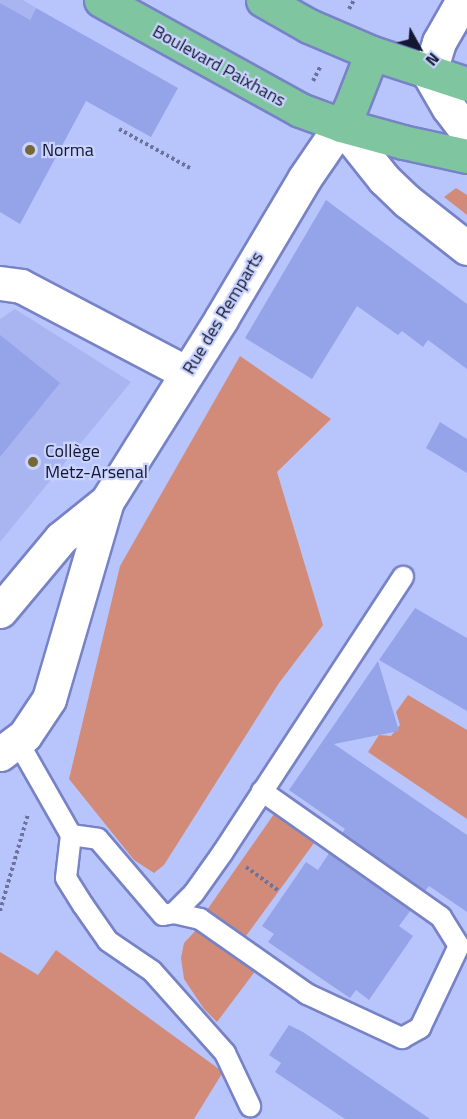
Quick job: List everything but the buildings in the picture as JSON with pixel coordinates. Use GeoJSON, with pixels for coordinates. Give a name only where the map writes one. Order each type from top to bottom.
{"type":"FeatureCollection","features":[{"type":"Feature","properties":{"kind":"main road","name":"Boulevard Paixhans"},"geometry":{"type":"LineString","coordinates":[[101,0],[286,103],[341,125],[467,156]]}},
{"type":"Feature","properties":{"kind":"main road"},"geometry":{"type":"LineString","coordinates":[[263,0],[309,26],[372,53],[429,74],[467,84]]}},
{"type":"Feature","properties":{"kind":"main road"},"geometry":{"type":"LineString","coordinates":[[341,125],[350,109],[372,53]]}},
{"type":"Feature","properties":{"kind":"street"},"geometry":{"type":"LineString","coordinates":[[463,0],[439,42],[429,74],[449,108],[467,132]]}},
{"type":"Feature","properties":{"kind":"street","name":"Boulevard Paixhans"},"geometry":{"type":"LineString","coordinates":[[341,125],[384,179],[407,201],[467,248]]}},
{"type":"Feature","properties":{"kind":"street","name":"Rue des Remparts"},"geometry":{"type":"LineString","coordinates":[[9,748],[39,717],[54,687],[107,501],[304,179],[341,125]]}},
{"type":"Feature","properties":{"kind":"street"},"geometry":{"type":"LineString","coordinates":[[0,283],[21,286],[187,373]]}},
{"type":"Feature","properties":{"kind":"street","name":"Rue des Remparts"},"geometry":{"type":"LineString","coordinates":[[0,611],[61,538],[107,501]]}},
{"type":"Feature","properties":{"kind":"lane"},"geometry":{"type":"LineString","coordinates":[[174,913],[194,893],[222,852],[403,577]]}},
{"type":"Feature","properties":{"kind":"lane"},"geometry":{"type":"LineString","coordinates":[[9,748],[71,835],[66,878],[83,905],[108,941],[152,971],[225,1053],[250,1106]]}},
{"type":"Feature","properties":{"kind":"lane"},"geometry":{"type":"LineString","coordinates":[[71,835],[98,839],[163,915],[174,913],[200,919],[307,994],[402,1038],[420,1028],[459,946],[441,917],[262,791]]}},
{"type":"Feature","properties":{"kind":"path"},"geometry":{"type":"LineString","coordinates":[[119,129],[190,168]]}},
{"type":"Feature","properties":{"kind":"path"},"geometry":{"type":"LineString","coordinates":[[0,911],[30,809]]}},
{"type":"Feature","properties":{"kind":"path"},"geometry":{"type":"LineString","coordinates":[[222,852],[279,891]]}},
{"type":"Feature","properties":{"kind":"shaded area"},"geometry":{"type":"Polygon","coordinates":[[[0,0],[23,0],[36,8],[0,75],[0,0]]]}},
{"type":"Feature","properties":{"kind":"shaded area"},"geometry":{"type":"Polygon","coordinates":[[[456,188],[467,195],[467,215],[444,197],[456,188]]]}},
{"type":"Feature","properties":{"kind":"shaded area","name":"Collège Metz-Arsenal"},"geometry":{"type":"Polygon","coordinates":[[[15,309],[131,382],[0,542],[0,319],[15,309]]]}},
{"type":"Feature","properties":{"kind":"shaded area"},"geometry":{"type":"Polygon","coordinates":[[[240,356],[331,419],[277,472],[323,625],[279,683],[164,865],[154,873],[134,860],[69,779],[120,566],[240,356]]]}},
{"type":"Feature","properties":{"kind":"shaded area"},"geometry":{"type":"Polygon","coordinates":[[[408,695],[467,730],[467,819],[368,752],[379,735],[391,736],[400,725],[396,712],[408,695]]]}},
{"type":"Feature","properties":{"kind":"shaded area"},"geometry":{"type":"Polygon","coordinates":[[[274,814],[314,843],[246,936],[207,910],[274,814]]]}},
{"type":"Feature","properties":{"kind":"shaded area"},"geometry":{"type":"Polygon","coordinates":[[[198,928],[256,970],[217,1022],[204,1009],[184,979],[181,958],[184,943],[198,928]]]}},
{"type":"Feature","properties":{"kind":"shaded area"},"geometry":{"type":"Polygon","coordinates":[[[56,950],[223,1072],[194,1119],[0,1119],[0,952],[38,975],[56,950]]]}},
{"type":"Feature","properties":{"kind":"place","name":"Norma"},"geometry":{"type":"Point","coordinates":[30,150]}},
{"type":"Feature","properties":{"kind":"place","name":"Collège Metz-Arsenal"},"geometry":{"type":"Point","coordinates":[33,462]}}]}
